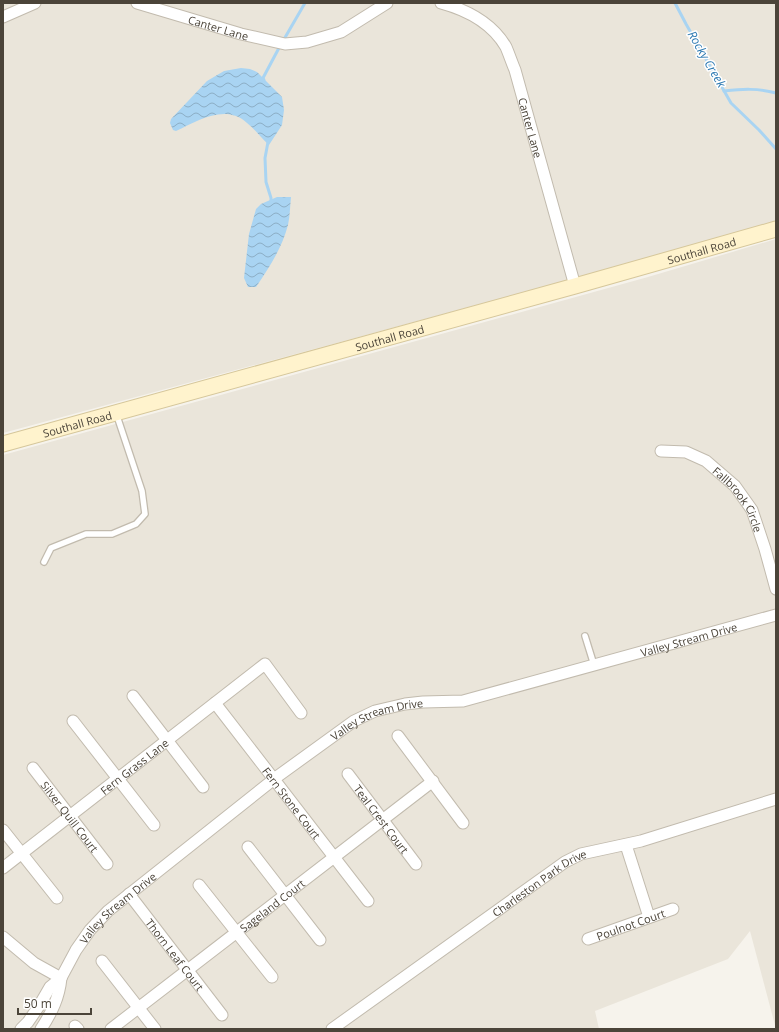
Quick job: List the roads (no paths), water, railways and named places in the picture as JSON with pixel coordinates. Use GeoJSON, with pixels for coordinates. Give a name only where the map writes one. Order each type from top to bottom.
{"type":"FeatureCollection","features":[{"type":"Feature","properties":{"kind":"street"},"geometry":{"type":"LineString","coordinates":[[3,17],[36,3]]}},
{"type":"Feature","properties":{"kind":"street","name":"Canter Lane"},"geometry":{"type":"LineString","coordinates":[[136,3],[247,36],[285,44],[307,42],[341,32],[387,3]]}},
{"type":"Feature","properties":{"kind":"street","name":"Canter Lane"},"geometry":{"type":"LineString","coordinates":[[441,3],[457,7],[478,18],[495,32],[506,47],[515,70],[575,286]]}},
{"type":"Feature","properties":{"kind":"street","name":"Southall Road"},"geometry":{"type":"LineString","coordinates":[[3,444],[776,229]]}},
{"type":"Feature","properties":{"kind":"street","name":"Fallbrook Circle"},"geometry":{"type":"LineString","coordinates":[[661,451],[686,452],[706,461],[735,486],[752,510],[776,589]]}},
{"type":"Feature","properties":{"kind":"street","name":"Valley Stream Drive"},"geometry":{"type":"LineString","coordinates":[[41,1029],[59,993],[61,978],[76,950],[90,930],[108,911],[275,780],[278,776],[354,721],[375,711],[405,704],[463,701],[594,666],[776,614]]}},
{"type":"Feature","properties":{"kind":"street","name":"Fern Grass Lane"},"geometry":{"type":"LineString","coordinates":[[3,868],[71,817],[265,664],[301,713]]}},
{"type":"Feature","properties":{"kind":"street"},"geometry":{"type":"LineString","coordinates":[[133,696],[203,787]]}},
{"type":"Feature","properties":{"kind":"street","name":"Fern Stone Court"},"geometry":{"type":"LineString","coordinates":[[216,703],[368,902]]}},
{"type":"Feature","properties":{"kind":"street"},"geometry":{"type":"LineString","coordinates":[[73,721],[154,825]]}},
{"type":"Feature","properties":{"kind":"street"},"geometry":{"type":"LineString","coordinates":[[398,736],[463,823]]}},
{"type":"Feature","properties":{"kind":"street","name":"Silver Quill Court"},"geometry":{"type":"LineString","coordinates":[[33,768],[107,864]]}},
{"type":"Feature","properties":{"kind":"street","name":"Teal Crest Court"},"geometry":{"type":"LineString","coordinates":[[348,774],[416,864]]}},
{"type":"Feature","properties":{"kind":"street","name":"Sageland Court"},"geometry":{"type":"LineString","coordinates":[[111,1029],[433,781]]}},
{"type":"Feature","properties":{"kind":"street","name":"Charleston Park Drive"},"geometry":{"type":"LineString","coordinates":[[332,1029],[565,862],[581,854],[626,845],[776,799]]}},
{"type":"Feature","properties":{"kind":"street"},"geometry":{"type":"LineString","coordinates":[[3,830],[57,898]]}},
{"type":"Feature","properties":{"kind":"street"},"geometry":{"type":"LineString","coordinates":[[626,845],[649,918]]}},
{"type":"Feature","properties":{"kind":"street"},"geometry":{"type":"LineString","coordinates":[[248,847],[320,940]]}},
{"type":"Feature","properties":{"kind":"street"},"geometry":{"type":"LineString","coordinates":[[199,884],[272,977]]}},
{"type":"Feature","properties":{"kind":"street","name":"Thorn Leaf Court"},"geometry":{"type":"LineString","coordinates":[[129,894],[222,1015]]}},
{"type":"Feature","properties":{"kind":"street","name":"Poulnot Court"},"geometry":{"type":"LineString","coordinates":[[588,939],[673,909]]}},
{"type":"Feature","properties":{"kind":"street"},"geometry":{"type":"LineString","coordinates":[[3,937],[34,963],[61,978]]}},
{"type":"Feature","properties":{"kind":"street"},"geometry":{"type":"LineString","coordinates":[[102,961],[155,1029]]}},
{"type":"Feature","properties":{"kind":"street","name":"Valley Stream Drive"},"geometry":{"type":"LineString","coordinates":[[21,1029],[36,1012],[50,987],[61,978]]}},
{"type":"Feature","properties":{"kind":"lane"},"geometry":{"type":"LineString","coordinates":[[44,562],[51,548],[86,534],[112,534],[136,524],[145,514],[142,491],[116,413]]}},
{"type":"Feature","properties":{"kind":"lane"},"geometry":{"type":"LineString","coordinates":[[585,636],[594,666]]}},
{"type":"Feature","properties":{"kind":"water"},"geometry":{"type":"Polygon","coordinates":[[[241,68],[250,69],[257,72],[282,97],[284,110],[282,125],[269,145],[247,123],[239,117],[230,114],[212,116],[176,131],[173,130],[170,123],[171,119],[207,81],[224,71],[241,68]]]}},
{"type":"Feature","properties":{"kind":"water"},"geometry":{"type":"Polygon","coordinates":[[[277,197],[291,197],[289,222],[275,258],[266,273],[256,287],[248,287],[244,278],[249,234],[256,209],[261,204],[277,197]]]}},
{"type":"Feature","properties":{"kind":"waterway"},"geometry":{"type":"LineString","coordinates":[[283,41],[305,3]]}},
{"type":"Feature","properties":{"kind":"waterway","name":"Rocky Creek"},"geometry":{"type":"LineString","coordinates":[[675,3],[731,103],[776,149]]}},
{"type":"Feature","properties":{"kind":"waterway"},"geometry":{"type":"LineString","coordinates":[[264,80],[263,78],[280,46]]}},
{"type":"Feature","properties":{"kind":"waterway","name":"Rocky Creek"},"geometry":{"type":"LineString","coordinates":[[724,91],[750,89],[776,93]]}},
{"type":"Feature","properties":{"kind":"waterway"},"geometry":{"type":"LineString","coordinates":[[268,142],[265,158],[266,182],[271,201]]}}]}
